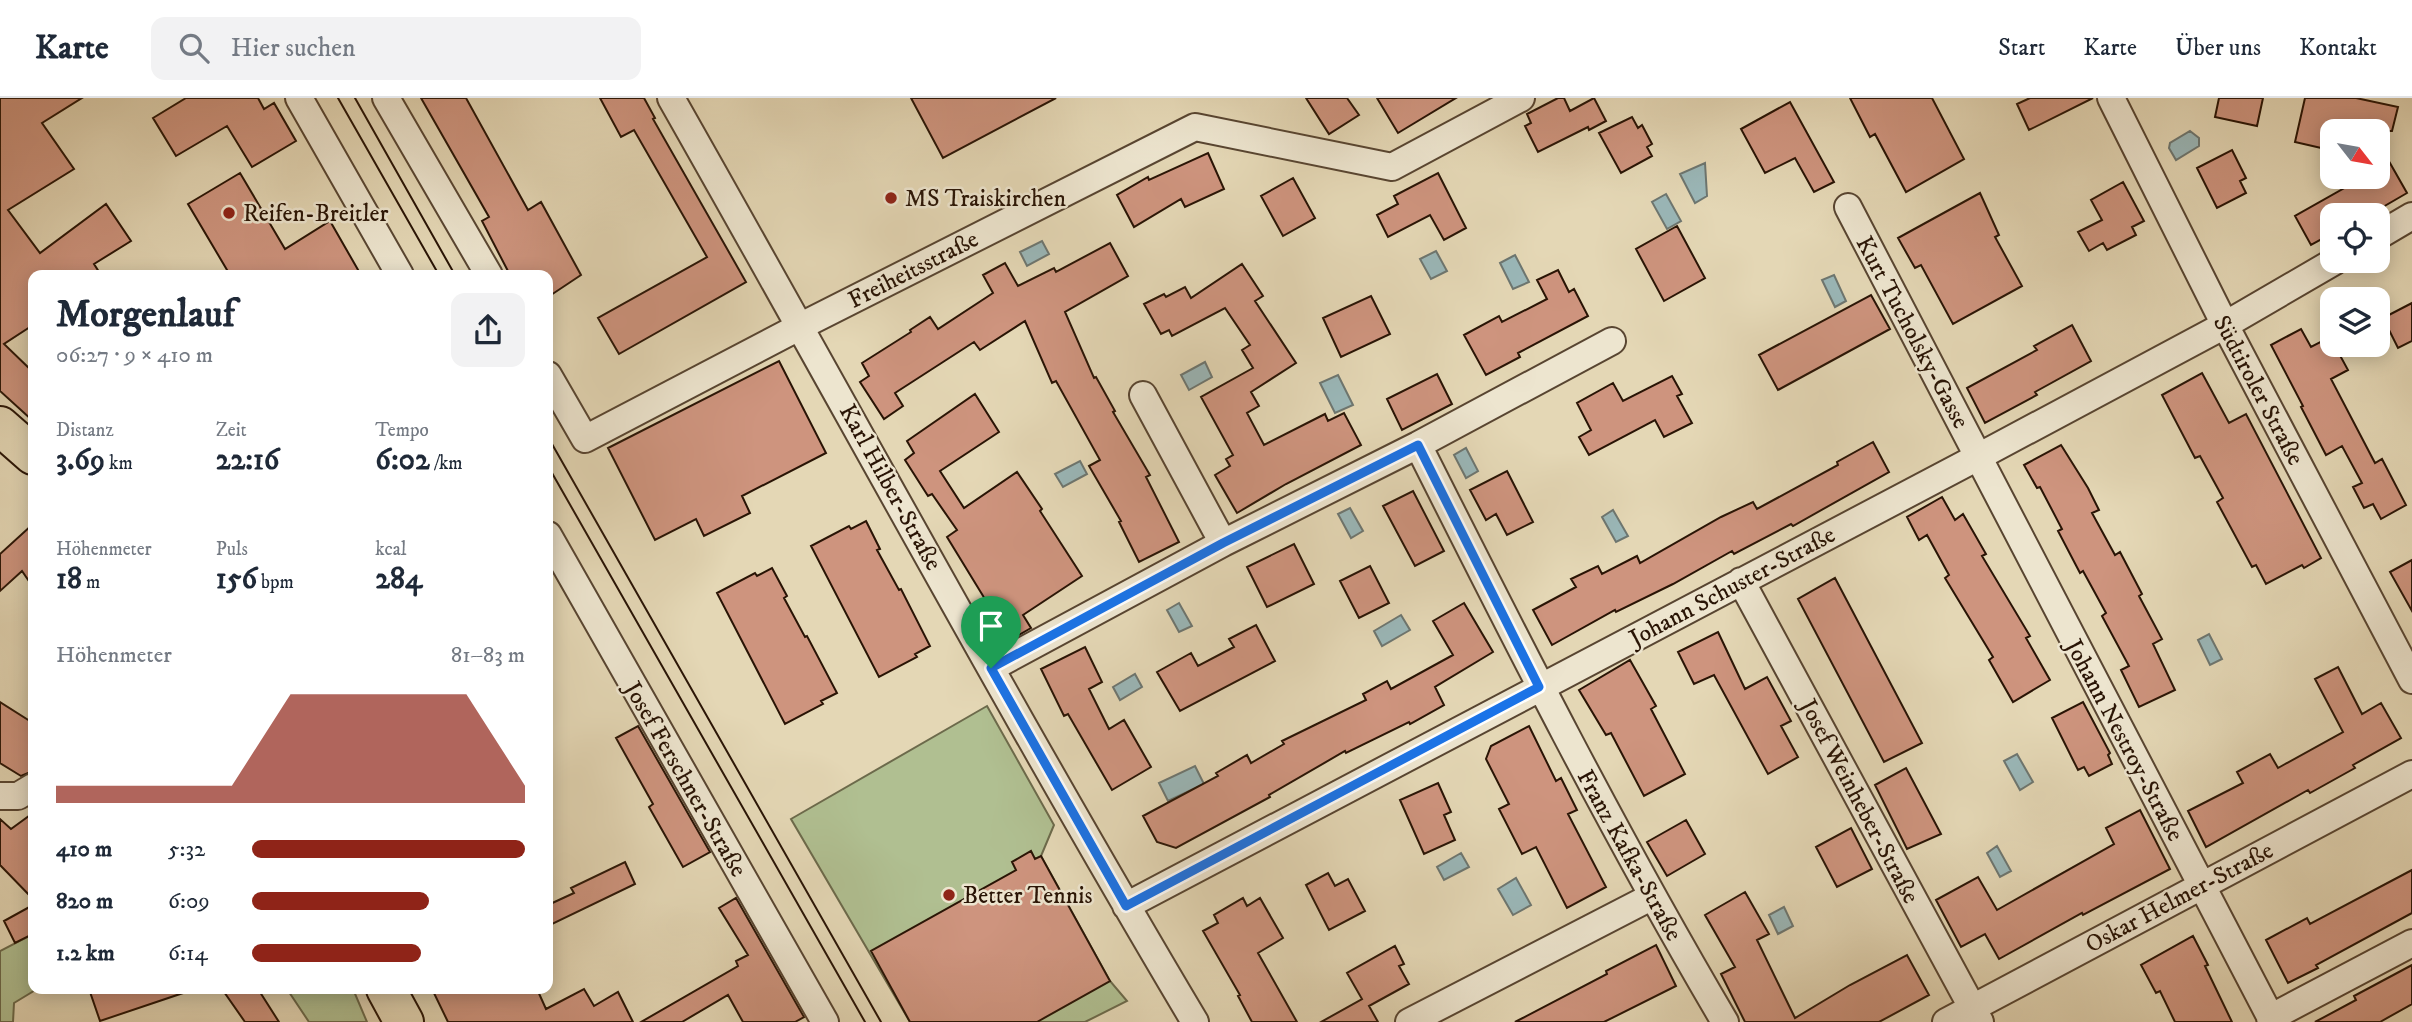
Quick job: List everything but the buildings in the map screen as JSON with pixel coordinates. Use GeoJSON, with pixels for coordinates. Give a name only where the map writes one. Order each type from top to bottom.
{"type":"FeatureCollection","features":[{"type":"Feature","properties":{"kind":"main road"},"geometry":{"type":"LineString","coordinates":[[0,426],[28,451]]}},
{"type":"Feature","properties":{"kind":"main road"},"geometry":{"type":"LineString","coordinates":[[389,994],[404,1022]]}},
{"type":"Feature","properties":{"kind":"street"},"geometry":{"type":"LineString","coordinates":[[299,98],[397,270]]}},
{"type":"Feature","properties":{"kind":"street"},"geometry":{"type":"LineString","coordinates":[[386,98],[486,270]]}},
{"type":"Feature","properties":{"kind":"street","name":"Karl Hilber-Straße"},"geometry":{"type":"LineString","coordinates":[[671,98],[991,668],[1195,1022]]}},
{"type":"Feature","properties":{"kind":"street","name":"Freiheitsstraße"},"geometry":{"type":"LineString","coordinates":[[553,384],[585,439],[801,326],[1195,127],[1392,167],[1521,98]]}},
{"type":"Feature","properties":{"kind":"street","name":"Südtiroler Straße"},"geometry":{"type":"LineString","coordinates":[[2111,98],[2225,325],[2412,680]]}},
{"type":"Feature","properties":{"kind":"street","name":"Kurt Tucholsky-Gasse"},"geometry":{"type":"LineString","coordinates":[[1848,207],[1978,457]]}},
{"type":"Feature","properties":{"kind":"street"},"geometry":{"type":"LineString","coordinates":[[2390,229],[2412,216]]}},
{"type":"Feature","properties":{"kind":"street","name":"Johann Schuster-Straße"},"geometry":{"type":"LineString","coordinates":[[1126,906],[1978,457],[2225,325],[2320,270]]}},
{"type":"Feature","properties":{"kind":"street"},"geometry":{"type":"LineString","coordinates":[[991,668],[1223,543],[1418,445],[1612,341]]}},
{"type":"Feature","properties":{"kind":"street"},"geometry":{"type":"LineString","coordinates":[[1143,395],[1223,543]]}},
{"type":"Feature","properties":{"kind":"street","name":"Franz Kafka-Straße"},"geometry":{"type":"LineString","coordinates":[[1418,445],[1539,687],[1651,897],[1725,1022]]}},
{"type":"Feature","properties":{"kind":"street","name":"Johann Nestroy-Straße"},"geometry":{"type":"LineString","coordinates":[[1978,457],[2272,1020]]}},
{"type":"Feature","properties":{"kind":"street","name":"Josef Ferschner-Straße"},"geometry":{"type":"LineString","coordinates":[[553,544],[825,1022]]}},
{"type":"Feature","properties":{"kind":"street","name":"Josef Weinheber-Straße"},"geometry":{"type":"LineString","coordinates":[[1741,581],[1976,1015]]}},
{"type":"Feature","properties":{"kind":"street","name":"Oskar Helmer-Straße"},"geometry":{"type":"LineString","coordinates":[[1947,1022],[1976,1015],[2201,885],[2412,774]]}},
{"type":"Feature","properties":{"kind":"street"},"geometry":{"type":"LineString","coordinates":[[0,796],[18,796],[28,791]]}},
{"type":"Feature","properties":{"kind":"street"},"geometry":{"type":"LineString","coordinates":[[1409,1022],[1651,897]]}},
{"type":"Feature","properties":{"kind":"street"},"geometry":{"type":"LineString","coordinates":[[2272,1020],[2412,943]]}},
{"type":"Feature","properties":{"kind":"green space","name":"Better Tennis"},"geometry":{"type":"Polygon","coordinates":[[[987,706],[1054,825],[1041,856],[1110,981],[1127,1001],[1085,1022],[910,1022],[791,819],[987,706]]]}},
{"type":"Feature","properties":{"kind":"green space"},"geometry":{"type":"Polygon","coordinates":[[[28,937],[29,994],[14,1003],[13,1022],[0,1022],[0,951],[28,937]]]}},
{"type":"Feature","properties":{"kind":"green space"},"geometry":{"type":"Polygon","coordinates":[[[290,994],[355,994],[367,1022],[309,1022],[290,994]]]}},
{"type":"Feature","properties":{"kind":"water"},"geometry":{"type":"Polygon","coordinates":[[[2190,131],[2199,138],[2199,146],[2176,160],[2169,148],[2170,143],[2190,131]]]}},
{"type":"Feature","properties":{"kind":"water"},"geometry":{"type":"Polygon","coordinates":[[[1705,163],[1707,196],[1695,203],[1680,174],[1705,163]]]}},
{"type":"Feature","properties":{"kind":"water"},"geometry":{"type":"Polygon","coordinates":[[[1666,194],[1681,221],[1667,229],[1652,202],[1666,194]]]}},
{"type":"Feature","properties":{"kind":"water"},"geometry":{"type":"Polygon","coordinates":[[[1042,241],[1049,254],[1027,266],[1020,252],[1042,241]]]}},
{"type":"Feature","properties":{"kind":"water"},"geometry":{"type":"Polygon","coordinates":[[[1436,251],[1447,271],[1431,279],[1420,259],[1436,251]]]}},
{"type":"Feature","properties":{"kind":"water"},"geometry":{"type":"Polygon","coordinates":[[[1515,255],[1529,282],[1513,289],[1500,263],[1515,255]]]}},
{"type":"Feature","properties":{"kind":"water"},"geometry":{"type":"Polygon","coordinates":[[[1834,275],[1846,301],[1835,307],[1822,280],[1834,275]]]}},
{"type":"Feature","properties":{"kind":"water"},"geometry":{"type":"Polygon","coordinates":[[[1205,362],[1212,377],[1189,390],[1181,375],[1205,362]]]}},
{"type":"Feature","properties":{"kind":"water"},"geometry":{"type":"Polygon","coordinates":[[[1338,375],[1353,405],[1335,413],[1320,383],[1338,375]]]}},
{"type":"Feature","properties":{"kind":"water"},"geometry":{"type":"Polygon","coordinates":[[[1466,448],[1478,471],[1466,478],[1454,455],[1466,448]]]}},
{"type":"Feature","properties":{"kind":"water"},"geometry":{"type":"Polygon","coordinates":[[[1080,461],[1087,474],[1063,487],[1055,474],[1080,461]]]}},
{"type":"Feature","properties":{"kind":"water"},"geometry":{"type":"Polygon","coordinates":[[[1350,508],[1363,531],[1351,538],[1338,514],[1350,508]]]}},
{"type":"Feature","properties":{"kind":"water"},"geometry":{"type":"Polygon","coordinates":[[[1613,510],[1628,536],[1616,542],[1602,517],[1613,510]]]}},
{"type":"Feature","properties":{"kind":"water"},"geometry":{"type":"Polygon","coordinates":[[[1179,603],[1192,626],[1179,632],[1167,610],[1179,603]]]}},
{"type":"Feature","properties":{"kind":"water"},"geometry":{"type":"Polygon","coordinates":[[[1401,615],[1410,630],[1382,646],[1374,631],[1401,615]]]}},
{"type":"Feature","properties":{"kind":"water"},"geometry":{"type":"Polygon","coordinates":[[[2209,634],[2222,659],[2210,665],[2198,640],[2209,634]]]}},
{"type":"Feature","properties":{"kind":"water"},"geometry":{"type":"Polygon","coordinates":[[[1135,674],[1142,687],[1120,700],[1113,687],[1135,674]]]}},
{"type":"Feature","properties":{"kind":"water"},"geometry":{"type":"Polygon","coordinates":[[[2017,754],[2033,782],[2020,790],[2004,761],[2017,754]]]}},
{"type":"Feature","properties":{"kind":"water"},"geometry":{"type":"Polygon","coordinates":[[[1195,766],[1204,784],[1168,801],[1159,783],[1195,766]]]}},
{"type":"Feature","properties":{"kind":"water"},"geometry":{"type":"Polygon","coordinates":[[[1997,846],[2011,871],[2000,877],[1987,853],[1997,846]]]}},
{"type":"Feature","properties":{"kind":"water"},"geometry":{"type":"Polygon","coordinates":[[[1461,853],[1469,867],[1444,880],[1437,867],[1461,853]]]}},
{"type":"Feature","properties":{"kind":"water"},"geometry":{"type":"Polygon","coordinates":[[[1516,878],[1531,905],[1513,915],[1498,889],[1516,878]]]}},
{"type":"Feature","properties":{"kind":"water"},"geometry":{"type":"Polygon","coordinates":[[[1784,907],[1793,926],[1778,934],[1769,915],[1784,907]]]}},
{"type":"Feature","properties":{"kind":"tram line"},"geometry":{"type":"LineString","coordinates":[[338,98],[436,270]]}},
{"type":"Feature","properties":{"kind":"tram line"},"geometry":{"type":"LineString","coordinates":[[355,98],[452,270]]}},
{"type":"Feature","properties":{"kind":"tram line"},"geometry":{"type":"LineString","coordinates":[[553,446],[881,1022]]}},
{"type":"Feature","properties":{"kind":"tram line"},"geometry":{"type":"LineString","coordinates":[[553,475],[865,1022]]}},
{"type":"Feature","properties":{"kind":"place","name":"MS Traiskirchen"},"geometry":{"type":"Point","coordinates":[891,198]}},
{"type":"Feature","properties":{"kind":"place","name":"Reifen-Breitler"},"geometry":{"type":"Point","coordinates":[229,213]}},
{"type":"Feature","properties":{"kind":"place","name":"Better Tennis"},"geometry":{"type":"Point","coordinates":[949,895]}},
{"type":"Feature","properties":{"kind":"route"},"geometry":{"type":"LineString","coordinates":[[1418,445],[1539,687],[1126,906],[991,668],[1223,543],[1418,445]]}}]}
